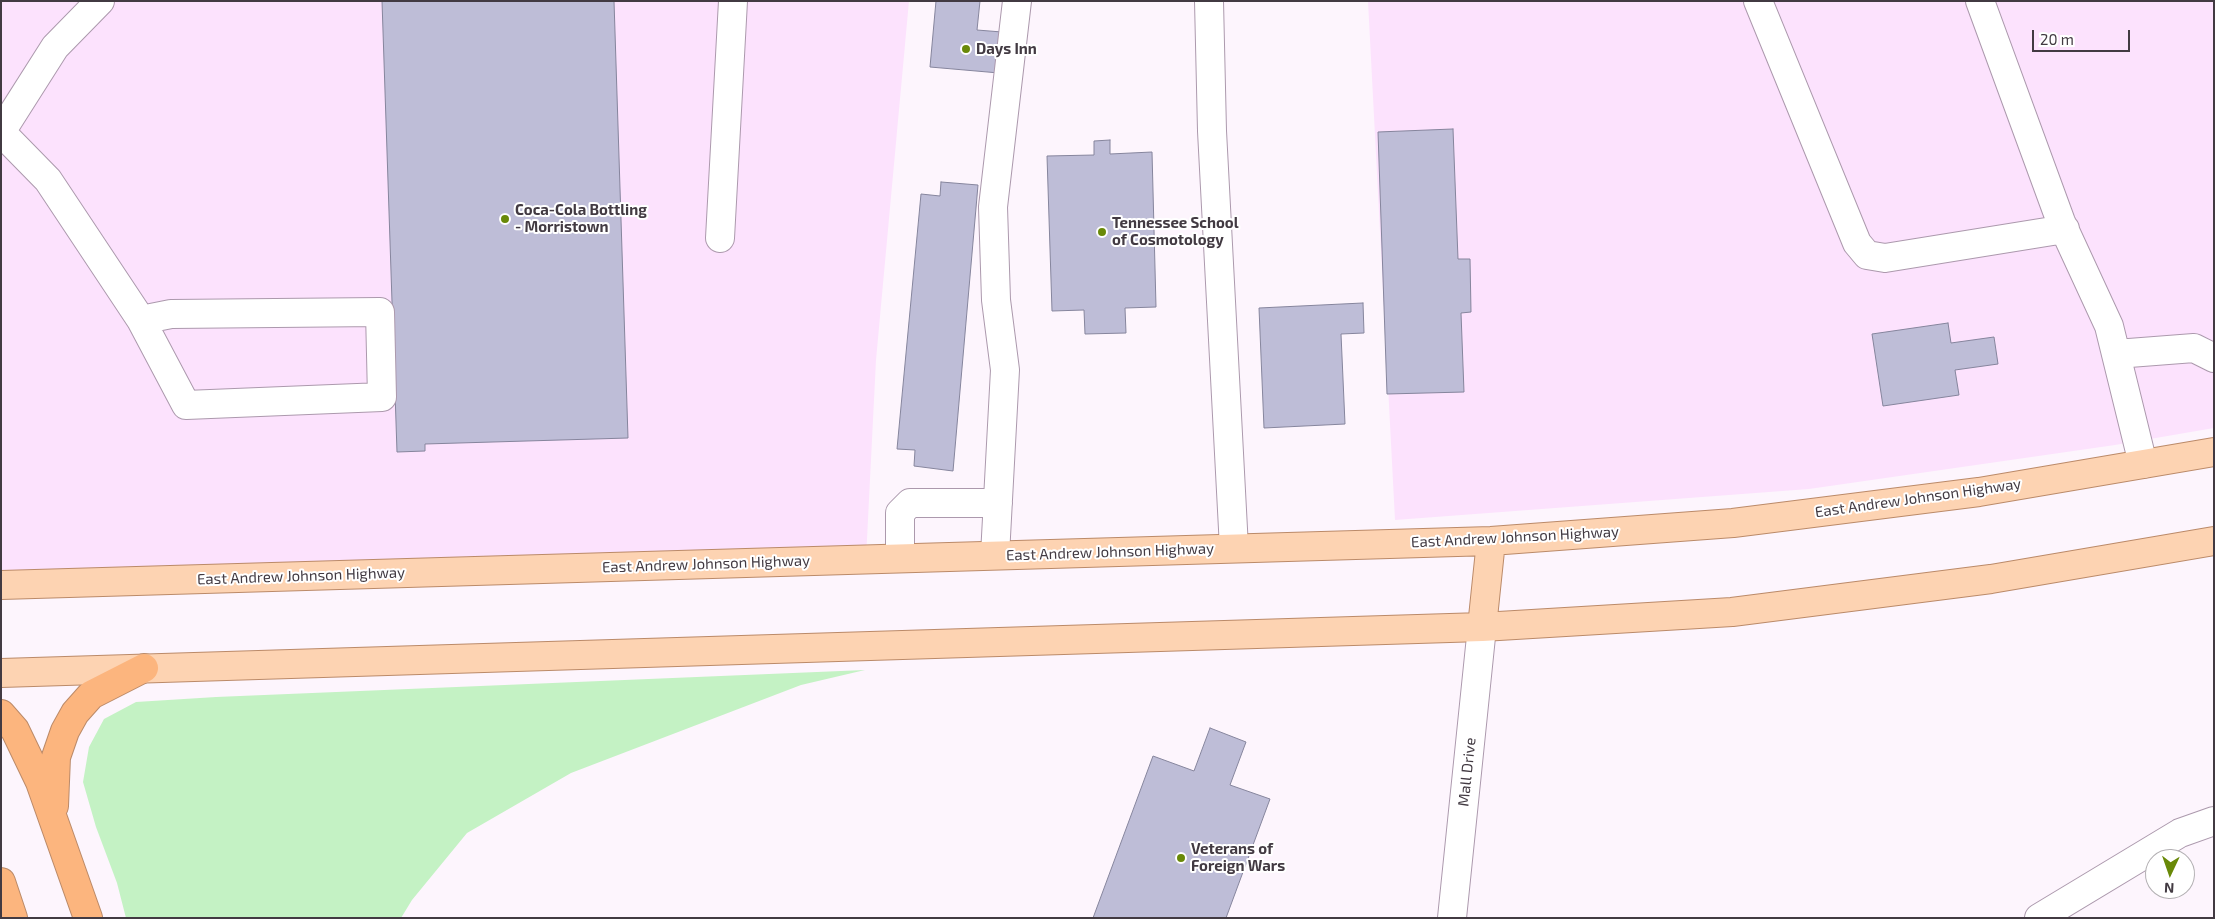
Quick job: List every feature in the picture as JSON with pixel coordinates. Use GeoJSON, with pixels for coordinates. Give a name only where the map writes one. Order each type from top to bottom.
{"type":"FeatureCollection","features":[{"type":"Feature","properties":{"kind":"highway"},"geometry":{"type":"LineString","coordinates":[[54,820],[56,757],[75,713],[91,694],[144,668]]}},
{"type":"Feature","properties":{"kind":"highway"},"geometry":{"type":"LineString","coordinates":[[1,714],[15,730],[40,782],[88,918]]}},
{"type":"Feature","properties":{"kind":"highway"},"geometry":{"type":"LineString","coordinates":[[1,882],[13,918]]}},
{"type":"Feature","properties":{"kind":"highway"},"geometry":{"type":"LineString","coordinates":[[1,909],[6,918]]}},
{"type":"Feature","properties":{"kind":"main road","name":"East Andrew Johnson Highway"},"geometry":{"type":"LineString","coordinates":[[1,585],[1491,541],[1733,523],[1978,492],[2214,452]]}},
{"type":"Feature","properties":{"kind":"main road"},"geometry":{"type":"LineString","coordinates":[[1482,627],[1491,541]]}},
{"type":"Feature","properties":{"kind":"main road"},"geometry":{"type":"LineString","coordinates":[[1,673],[1482,627],[1741,611],[1991,579],[2214,541]]}},
{"type":"Feature","properties":{"kind":"street"},"geometry":{"type":"LineString","coordinates":[[100,1],[55,46],[1,132],[48,180],[141,320],[186,405],[382,396],[380,312],[171,314],[141,320]]}},
{"type":"Feature","properties":{"kind":"street"},"geometry":{"type":"LineString","coordinates":[[720,238],[733,1]]}},
{"type":"Feature","properties":{"kind":"street"},"geometry":{"type":"LineString","coordinates":[[995,555],[1004,370],[996,300],[993,207],[1017,1]]}},
{"type":"Feature","properties":{"kind":"street"},"geometry":{"type":"LineString","coordinates":[[1209,1],[1212,131],[1234,548]]}},
{"type":"Feature","properties":{"kind":"street"},"geometry":{"type":"LineString","coordinates":[[1758,1],[1857,243],[1867,255],[1885,258],[2065,229]]}},
{"type":"Feature","properties":{"kind":"street"},"geometry":{"type":"LineString","coordinates":[[1980,1],[2065,229],[2109,326],[2144,464]]}},
{"type":"Feature","properties":{"kind":"street"},"geometry":{"type":"LineString","coordinates":[[2116,354],[2194,348],[2214,358]]}},
{"type":"Feature","properties":{"kind":"street"},"geometry":{"type":"LineString","coordinates":[[900,558],[900,513],[910,503],[998,503]]}},
{"type":"Feature","properties":{"kind":"street","name":"Mall Drive"},"geometry":{"type":"LineString","coordinates":[[1452,918],[1482,627]]}},
{"type":"Feature","properties":{"kind":"street"},"geometry":{"type":"LineString","coordinates":[[2039,918],[2180,833],[2214,821]]}},
{"type":"Feature","properties":{"kind":"shaded area","name":"Coca-Cola Bottling - Morristown"},"geometry":{"type":"Polygon","coordinates":[[[1,1],[909,1],[876,360],[866,559],[1,585],[1,1]]]}},
{"type":"Feature","properties":{"kind":"shaded area"},"geometry":{"type":"Polygon","coordinates":[[[1368,1],[2214,1],[2214,428],[2115,445],[1809,489],[1395,520],[1368,1]]]}},
{"type":"Feature","properties":{"kind":"green space"},"geometry":{"type":"Polygon","coordinates":[[[865,670],[801,685],[571,773],[467,833],[412,900],[401,918],[126,918],[117,883],[96,827],[83,782],[89,747],[104,719],[136,702],[865,670]]]}},
{"type":"Feature","properties":{"kind":"building","name":"Coca-Cola Bottling - Morristown"},"geometry":{"type":"Polygon","coordinates":[[[382,1],[614,1],[628,438],[425,444],[425,451],[397,452],[382,1]]]}},
{"type":"Feature","properties":{"kind":"building","name":"Days Inn"},"geometry":{"type":"Polygon","coordinates":[[[936,1],[980,1],[977,30],[1002,32],[999,73],[930,67],[936,1]]]}},
{"type":"Feature","properties":{"kind":"building"},"geometry":{"type":"Polygon","coordinates":[[[1453,129],[1458,259],[1470,259],[1471,312],[1461,313],[1464,392],[1387,394],[1378,132],[1453,129]]]}},
{"type":"Feature","properties":{"kind":"building","name":"Tennessee School of Cosmotology"},"geometry":{"type":"Polygon","coordinates":[[[1110,140],[1110,154],[1152,152],[1156,307],[1125,308],[1126,333],[1085,334],[1084,310],[1052,311],[1047,156],[1094,155],[1094,141],[1110,140]]]}},
{"type":"Feature","properties":{"kind":"building"},"geometry":{"type":"Polygon","coordinates":[[[941,182],[978,185],[953,471],[914,466],[915,450],[897,449],[921,194],[940,196],[941,182]]]}},
{"type":"Feature","properties":{"kind":"building"},"geometry":{"type":"Polygon","coordinates":[[[1363,303],[1364,333],[1341,334],[1345,424],[1264,428],[1259,308],[1363,303]]]}},
{"type":"Feature","properties":{"kind":"building"},"geometry":{"type":"Polygon","coordinates":[[[1948,323],[1951,343],[1994,337],[1998,364],[1955,370],[1959,395],[1883,406],[1872,334],[1948,323]]]}},
{"type":"Feature","properties":{"kind":"building","name":"Veterans of Foreign Wars"},"geometry":{"type":"Polygon","coordinates":[[[1210,728],[1246,742],[1230,785],[1270,799],[1226,918],[1093,918],[1153,756],[1194,771],[1210,728]]]}},
{"type":"Feature","properties":{"kind":"place","name":"Days Inn"},"geometry":{"type":"Point","coordinates":[966,49]}},
{"type":"Feature","properties":{"kind":"place","name":"Coca-Cola Bottling - Morristown"},"geometry":{"type":"Point","coordinates":[505,219]}},
{"type":"Feature","properties":{"kind":"place","name":"Tennessee School of Cosmotology"},"geometry":{"type":"Point","coordinates":[1102,232]}},
{"type":"Feature","properties":{"kind":"place","name":"Veterans of Foreign Wars"},"geometry":{"type":"Point","coordinates":[1181,858]}}]}
